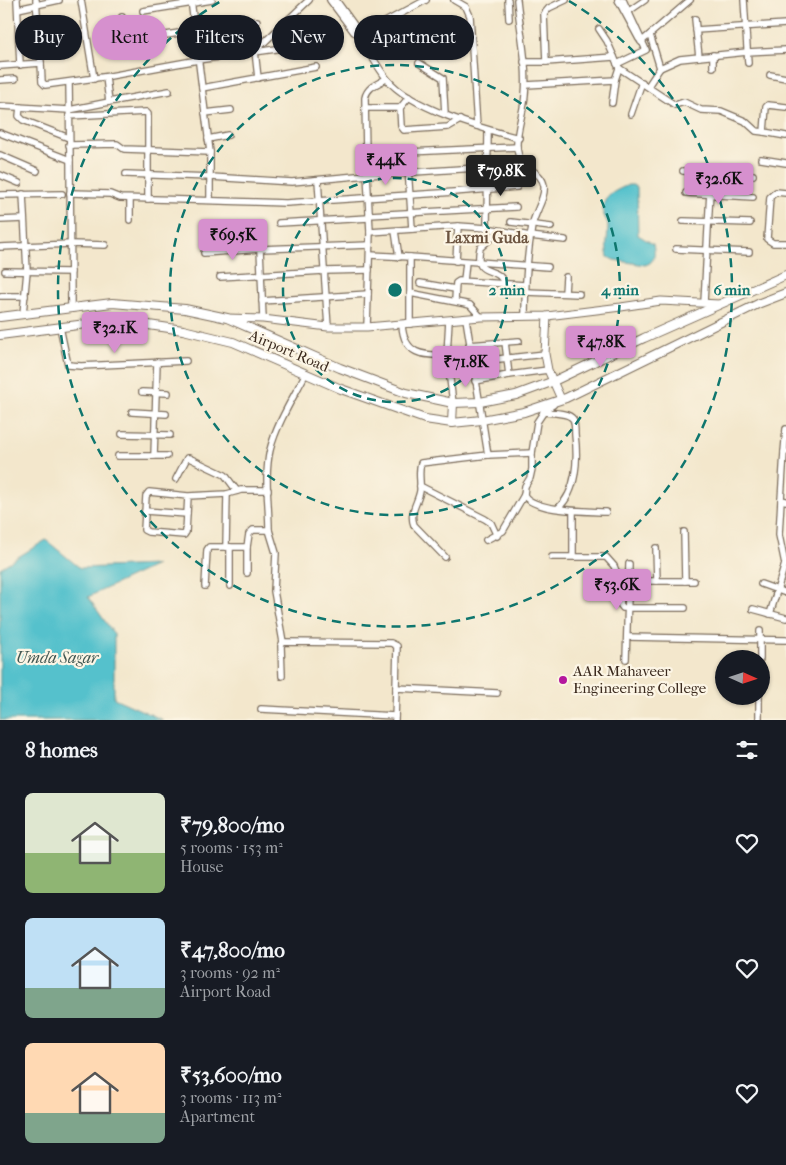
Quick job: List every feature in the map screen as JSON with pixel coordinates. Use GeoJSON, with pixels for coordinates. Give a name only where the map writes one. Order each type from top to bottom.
{"type":"FeatureCollection","features":[{"type":"Feature","properties":{"kind":"main road","name":"Airport Road"},"geometry":{"type":"LineString","coordinates":[[0,317],[112,303],[143,304],[185,309],[226,318],[340,368],[406,393],[453,403],[480,402],[516,395],[554,381],[786,275]]}},
{"type":"Feature","properties":{"kind":"main road","name":"Airport Road"},"geometry":{"type":"LineString","coordinates":[[0,336],[86,324],[128,322],[183,330],[233,342],[341,389],[425,419],[452,423],[482,420],[524,412],[561,399],[760,303],[786,293]]}},
{"type":"Feature","properties":{"kind":"main road"},"geometry":{"type":"LineString","coordinates":[[452,423],[453,403]]}},
{"type":"Feature","properties":{"kind":"street"},"geometry":{"type":"LineString","coordinates":[[17,0],[20,65]]}},
{"type":"Feature","properties":{"kind":"street"},"geometry":{"type":"LineString","coordinates":[[18,9],[36,2],[57,0]]}},
{"type":"Feature","properties":{"kind":"street"},"geometry":{"type":"LineString","coordinates":[[81,0],[94,78]]}},
{"type":"Feature","properties":{"kind":"street"},"geometry":{"type":"LineString","coordinates":[[143,11],[212,0]]}},
{"type":"Feature","properties":{"kind":"street"},"geometry":{"type":"LineString","coordinates":[[262,44],[309,0]]}},
{"type":"Feature","properties":{"kind":"street"},"geometry":{"type":"LineString","coordinates":[[330,0],[354,32]]}},
{"type":"Feature","properties":{"kind":"street"},"geometry":{"type":"LineString","coordinates":[[336,0],[354,25]]}},
{"type":"Feature","properties":{"kind":"street"},"geometry":{"type":"LineString","coordinates":[[397,15],[426,0]]}},
{"type":"Feature","properties":{"kind":"street"},"geometry":{"type":"LineString","coordinates":[[454,0],[466,8],[470,16],[477,126]]}},
{"type":"Feature","properties":{"kind":"street"},"geometry":{"type":"LineString","coordinates":[[508,0],[509,19]]}},
{"type":"Feature","properties":{"kind":"street"},"geometry":{"type":"LineString","coordinates":[[517,0],[526,85],[517,147],[520,159],[540,176],[544,184],[543,195],[532,224],[530,236],[526,266],[525,316]]}},
{"type":"Feature","properties":{"kind":"street"},"geometry":{"type":"LineString","coordinates":[[546,62],[544,14],[549,8],[566,0]]}},
{"type":"Feature","properties":{"kind":"street"},"geometry":{"type":"LineString","coordinates":[[618,0],[643,43]]}},
{"type":"Feature","properties":{"kind":"street"},"geometry":{"type":"LineString","coordinates":[[612,103],[614,80],[618,66],[646,51],[624,0]]}},
{"type":"Feature","properties":{"kind":"street"},"geometry":{"type":"LineString","coordinates":[[629,11],[645,0]]}},
{"type":"Feature","properties":{"kind":"street"},"geometry":{"type":"LineString","coordinates":[[643,43],[690,0]]}},
{"type":"Feature","properties":{"kind":"street"},"geometry":{"type":"LineString","coordinates":[[744,0],[748,63]]}},
{"type":"Feature","properties":{"kind":"street"},"geometry":{"type":"LineString","coordinates":[[36,2],[43,84],[106,77],[198,60],[210,152],[210,200]]}},
{"type":"Feature","properties":{"kind":"street"},"geometry":{"type":"LineString","coordinates":[[191,2],[193,15]]}},
{"type":"Feature","properties":{"kind":"street"},"geometry":{"type":"LineString","coordinates":[[695,19],[700,56]]}},
{"type":"Feature","properties":{"kind":"street"},"geometry":{"type":"LineString","coordinates":[[696,30],[786,24]]}},
{"type":"Feature","properties":{"kind":"street"},"geometry":{"type":"LineString","coordinates":[[599,29],[618,66],[675,105],[684,102],[702,110],[721,111],[745,120],[756,131],[786,136]]}},
{"type":"Feature","properties":{"kind":"street"},"geometry":{"type":"LineString","coordinates":[[650,35],[660,68]]}},
{"type":"Feature","properties":{"kind":"street"},"geometry":{"type":"LineString","coordinates":[[648,86],[660,68],[680,59],[786,50]]}},
{"type":"Feature","properties":{"kind":"street"},"geometry":{"type":"LineString","coordinates":[[713,55],[713,67]]}},
{"type":"Feature","properties":{"kind":"street"},"geometry":{"type":"LineString","coordinates":[[524,62],[614,57]]}},
{"type":"Feature","properties":{"kind":"street"},"geometry":{"type":"LineString","coordinates":[[256,60],[258,78]]}},
{"type":"Feature","properties":{"kind":"street"},"geometry":{"type":"LineString","coordinates":[[374,60],[386,79],[409,97],[460,120],[519,138]]}},
{"type":"Feature","properties":{"kind":"street"},"geometry":{"type":"LineString","coordinates":[[0,66],[41,63]]}},
{"type":"Feature","properties":{"kind":"street"},"geometry":{"type":"LineString","coordinates":[[419,63],[443,78],[445,114]]}},
{"type":"Feature","properties":{"kind":"street"},"geometry":{"type":"LineString","coordinates":[[202,88],[316,67]]}},
{"type":"Feature","properties":{"kind":"street"},"geometry":{"type":"LineString","coordinates":[[770,75],[786,78]]}},
{"type":"Feature","properties":{"kind":"street"},"geometry":{"type":"LineString","coordinates":[[106,77],[109,102]]}},
{"type":"Feature","properties":{"kind":"street"},"geometry":{"type":"LineString","coordinates":[[367,327],[370,232],[366,154],[366,92],[386,79]]}},
{"type":"Feature","properties":{"kind":"street"},"geometry":{"type":"LineString","coordinates":[[0,80],[14,80]]}},
{"type":"Feature","properties":{"kind":"street"},"geometry":{"type":"LineString","coordinates":[[526,85],[614,80]]}},
{"type":"Feature","properties":{"kind":"street"},"geometry":{"type":"LineString","coordinates":[[69,82],[71,307]]}},
{"type":"Feature","properties":{"kind":"street"},"geometry":{"type":"LineString","coordinates":[[631,114],[642,82]]}},
{"type":"Feature","properties":{"kind":"street"},"geometry":{"type":"LineString","coordinates":[[69,113],[109,102],[169,91]]}},
{"type":"Feature","properties":{"kind":"street"},"geometry":{"type":"LineString","coordinates":[[409,97],[400,108],[401,126],[404,130],[448,127],[460,120]]}},
{"type":"Feature","properties":{"kind":"street"},"geometry":{"type":"LineString","coordinates":[[764,132],[766,107],[768,105],[786,107]]}},
{"type":"Feature","properties":{"kind":"street"},"geometry":{"type":"LineString","coordinates":[[0,106],[69,113],[146,112],[148,115],[148,199]]}},
{"type":"Feature","properties":{"kind":"street"},"geometry":{"type":"LineString","coordinates":[[20,107],[19,116],[24,120],[69,138]]}},
{"type":"Feature","properties":{"kind":"street"},"geometry":{"type":"LineString","coordinates":[[365,108],[400,108]]}},
{"type":"Feature","properties":{"kind":"street"},"geometry":{"type":"LineString","coordinates":[[205,114],[231,110]]}},
{"type":"Feature","properties":{"kind":"street"},"geometry":{"type":"LineString","coordinates":[[487,228],[488,130]]}},
{"type":"Feature","properties":{"kind":"street"},"geometry":{"type":"LineString","coordinates":[[0,133],[70,160]]}},
{"type":"Feature","properties":{"kind":"street"},"geometry":{"type":"LineString","coordinates":[[208,139],[228,136]]}},
{"type":"Feature","properties":{"kind":"street"},"geometry":{"type":"LineString","coordinates":[[69,145],[117,144],[124,149],[210,152]]}},
{"type":"Feature","properties":{"kind":"street"},"geometry":{"type":"LineString","coordinates":[[366,154],[517,147]]}},
{"type":"Feature","properties":{"kind":"street"},"geometry":{"type":"LineString","coordinates":[[407,152],[412,230]]}},
{"type":"Feature","properties":{"kind":"street"},"geometry":{"type":"LineString","coordinates":[[0,155],[37,171]]}},
{"type":"Feature","properties":{"kind":"street"},"geometry":{"type":"LineString","coordinates":[[761,159],[786,163]]}},
{"type":"Feature","properties":{"kind":"street"},"geometry":{"type":"LineString","coordinates":[[126,174],[292,182],[524,164]]}},
{"type":"Feature","properties":{"kind":"street"},"geometry":{"type":"LineString","coordinates":[[683,171],[752,175]]}},
{"type":"Feature","properties":{"kind":"street"},"geometry":{"type":"LineString","coordinates":[[704,303],[711,173]]}},
{"type":"Feature","properties":{"kind":"street"},"geometry":{"type":"LineString","coordinates":[[0,174],[19,183]]}},
{"type":"Feature","properties":{"kind":"street"},"geometry":{"type":"LineString","coordinates":[[318,180],[328,328]]}},
{"type":"Feature","properties":{"kind":"street"},"geometry":{"type":"LineString","coordinates":[[70,193],[110,194],[120,198],[286,203],[517,187]]}},
{"type":"Feature","properties":{"kind":"street"},"geometry":{"type":"LineString","coordinates":[[786,193],[776,192],[770,197],[767,239],[773,243],[786,243]]}},
{"type":"Feature","properties":{"kind":"street"},"geometry":{"type":"LineString","coordinates":[[686,193],[752,197]]}},
{"type":"Feature","properties":{"kind":"street"},"geometry":{"type":"LineString","coordinates":[[23,194],[27,272],[23,314]]}},
{"type":"Feature","properties":{"kind":"street"},"geometry":{"type":"LineString","coordinates":[[0,195],[62,194]]}},
{"type":"Feature","properties":{"kind":"street"},"geometry":{"type":"LineString","coordinates":[[130,198],[130,220]]}},
{"type":"Feature","properties":{"kind":"street"},"geometry":{"type":"LineString","coordinates":[[279,223],[516,207]]}},
{"type":"Feature","properties":{"kind":"street"},"geometry":{"type":"LineString","coordinates":[[0,220],[24,219]]}},
{"type":"Feature","properties":{"kind":"street"},"geometry":{"type":"LineString","coordinates":[[683,221],[750,224]]}},
{"type":"Feature","properties":{"kind":"street"},"geometry":{"type":"LineString","coordinates":[[511,222],[551,227]]}},
{"type":"Feature","properties":{"kind":"street"},"geometry":{"type":"LineString","coordinates":[[370,232],[458,226],[487,228],[565,240]]}},
{"type":"Feature","properties":{"kind":"street"},"geometry":{"type":"LineString","coordinates":[[456,261],[458,226]]}},
{"type":"Feature","properties":{"kind":"street"},"geometry":{"type":"LineString","coordinates":[[395,231],[399,257]]}},
{"type":"Feature","properties":{"kind":"street"},"geometry":{"type":"LineString","coordinates":[[499,231],[482,245],[479,263],[483,268],[499,275],[504,285]]}},
{"type":"Feature","properties":{"kind":"street"},"geometry":{"type":"LineString","coordinates":[[0,247],[70,244],[105,245]]}},
{"type":"Feature","properties":{"kind":"street"},"geometry":{"type":"LineString","coordinates":[[204,253],[370,245]]}},
{"type":"Feature","properties":{"kind":"street"},"geometry":{"type":"LineString","coordinates":[[676,249],[749,252]]}},
{"type":"Feature","properties":{"kind":"street"},"geometry":{"type":"LineString","coordinates":[[260,250],[263,319]]}},
{"type":"Feature","properties":{"kind":"street"},"geometry":{"type":"LineString","coordinates":[[370,256],[548,267]]}},
{"type":"Feature","properties":{"kind":"street"},"geometry":{"type":"LineString","coordinates":[[410,257],[410,294],[403,336],[409,346],[419,354],[428,356],[447,355]]}},
{"type":"Feature","properties":{"kind":"street"},"geometry":{"type":"LineString","coordinates":[[464,281],[466,262]]}},
{"type":"Feature","properties":{"kind":"street"},"geometry":{"type":"LineString","coordinates":[[220,277],[369,270]]}},
{"type":"Feature","properties":{"kind":"street"},"geometry":{"type":"LineString","coordinates":[[5,272],[71,272]]}},
{"type":"Feature","properties":{"kind":"street"},"geometry":{"type":"LineString","coordinates":[[565,293],[566,276]]}},
{"type":"Feature","properties":{"kind":"street"},"geometry":{"type":"LineString","coordinates":[[455,301],[457,282],[464,281],[579,294]]}},
{"type":"Feature","properties":{"kind":"street"},"geometry":{"type":"LineString","coordinates":[[420,283],[455,289]]}},
{"type":"Feature","properties":{"kind":"street"},"geometry":{"type":"LineString","coordinates":[[262,301],[368,294]]}},
{"type":"Feature","properties":{"kind":"street"},"geometry":{"type":"LineString","coordinates":[[410,294],[470,305],[482,317]]}},
{"type":"Feature","properties":{"kind":"street"},"geometry":{"type":"LineString","coordinates":[[0,296],[25,296]]}},
{"type":"Feature","properties":{"kind":"street","name":"Airport Road"},"geometry":{"type":"LineString","coordinates":[[226,318],[263,319],[328,328],[367,327],[482,317],[546,316],[661,300],[719,304]]}},
{"type":"Feature","properties":{"kind":"street"},"geometry":{"type":"LineString","coordinates":[[486,540],[497,536],[503,531],[524,496],[525,486],[530,478],[532,469],[532,453],[537,422],[543,412],[561,399],[548,370],[545,354],[546,316]]}},
{"type":"Feature","properties":{"kind":"street"},"geometry":{"type":"LineString","coordinates":[[466,319],[488,455]]}},
{"type":"Feature","properties":{"kind":"street"},"geometry":{"type":"LineString","coordinates":[[449,320],[447,355],[453,403]]}},
{"type":"Feature","properties":{"kind":"street"},"geometry":{"type":"LineString","coordinates":[[60,327],[68,365],[186,361]]}},
{"type":"Feature","properties":{"kind":"street"},"geometry":{"type":"LineString","coordinates":[[469,345],[519,341]]}},
{"type":"Feature","properties":{"kind":"street"},"geometry":{"type":"LineString","coordinates":[[505,342],[509,375]]}},
{"type":"Feature","properties":{"kind":"street"},"geometry":{"type":"LineString","coordinates":[[472,362],[545,354]]}},
{"type":"Feature","properties":{"kind":"street"},"geometry":{"type":"LineString","coordinates":[[154,456],[157,362]]}},
{"type":"Feature","properties":{"kind":"street"},"geometry":{"type":"LineString","coordinates":[[475,381],[548,370]]}},
{"type":"Feature","properties":{"kind":"street"},"geometry":{"type":"LineString","coordinates":[[282,676],[281,646],[283,642],[274,592],[276,553],[270,530],[268,467],[275,434],[306,374]]}},
{"type":"Feature","properties":{"kind":"street"},"geometry":{"type":"LineString","coordinates":[[142,392],[168,393]]}},
{"type":"Feature","properties":{"kind":"street"},"geometry":{"type":"LineString","coordinates":[[132,412],[166,414]]}},
{"type":"Feature","properties":{"kind":"street"},"geometry":{"type":"LineString","coordinates":[[543,412],[567,415],[572,418],[574,424],[577,454],[575,469],[570,490],[562,505],[558,508]]}},
{"type":"Feature","properties":{"kind":"street"},"geometry":{"type":"LineString","coordinates":[[770,614],[778,591],[784,564],[783,501],[786,429]]}},
{"type":"Feature","properties":{"kind":"street"},"geometry":{"type":"LineString","coordinates":[[122,434],[170,435]]}},
{"type":"Feature","properties":{"kind":"street"},"geometry":{"type":"LineString","coordinates":[[445,557],[414,525],[412,520],[420,486],[419,469],[423,462],[488,455],[532,453]]}},
{"type":"Feature","properties":{"kind":"street"},"geometry":{"type":"LineString","coordinates":[[118,456],[167,456]]}},
{"type":"Feature","properties":{"kind":"street"},"geometry":{"type":"LineString","coordinates":[[176,479],[187,458],[189,458],[225,475],[237,491]]}},
{"type":"Feature","properties":{"kind":"street"},"geometry":{"type":"LineString","coordinates":[[420,486],[485,519],[490,523],[497,536]]}},
{"type":"Feature","properties":{"kind":"street"},"geometry":{"type":"LineString","coordinates":[[188,496],[186,532],[182,536],[144,530],[146,496],[149,492],[188,496],[268,490]]}},
{"type":"Feature","properties":{"kind":"street"},"geometry":{"type":"LineString","coordinates":[[227,494],[230,586]]}},
{"type":"Feature","properties":{"kind":"street"},"geometry":{"type":"LineString","coordinates":[[524,496],[527,500],[541,505],[572,511],[606,512]]}},
{"type":"Feature","properties":{"kind":"street"},"geometry":{"type":"LineString","coordinates":[[145,511],[187,514]]}},
{"type":"Feature","properties":{"kind":"street"},"geometry":{"type":"LineString","coordinates":[[572,511],[573,556]]}},
{"type":"Feature","properties":{"kind":"street"},"geometry":{"type":"LineString","coordinates":[[247,573],[249,534],[252,530],[270,530]]}},
{"type":"Feature","properties":{"kind":"street"},"geometry":{"type":"LineString","coordinates":[[684,532],[685,581]]}},
{"type":"Feature","properties":{"kind":"street"},"geometry":{"type":"LineString","coordinates":[[205,586],[207,550],[209,547],[247,547]]}},
{"type":"Feature","properties":{"kind":"street"},"geometry":{"type":"LineString","coordinates":[[656,548],[657,581]]}},
{"type":"Feature","properties":{"kind":"street"},"geometry":{"type":"LineString","coordinates":[[552,557],[601,556],[610,560],[619,575],[622,585],[621,606],[627,608],[685,608]]}},
{"type":"Feature","properties":{"kind":"street"},"geometry":{"type":"LineString","coordinates":[[626,659],[629,564]]}},
{"type":"Feature","properties":{"kind":"street"},"geometry":{"type":"LineString","coordinates":[[628,581],[694,581]]}},
{"type":"Feature","properties":{"kind":"street"},"geometry":{"type":"LineString","coordinates":[[761,584],[786,593]]}},
{"type":"Feature","properties":{"kind":"street"},"geometry":{"type":"LineString","coordinates":[[753,609],[786,618]]}},
{"type":"Feature","properties":{"kind":"street"},"geometry":{"type":"LineString","coordinates":[[760,631],[760,650]]}},
{"type":"Feature","properties":{"kind":"street"},"geometry":{"type":"LineString","coordinates":[[627,637],[786,640]]}},
{"type":"Feature","properties":{"kind":"street"},"geometry":{"type":"LineString","coordinates":[[261,709],[395,718],[397,646],[395,644],[283,642]]}},
{"type":"Feature","properties":{"kind":"street"},"geometry":{"type":"LineString","coordinates":[[396,688],[496,693]]}},
{"type":"Feature","properties":{"kind":"street"},"geometry":{"type":"LineString","coordinates":[[759,705],[759,720]]}},
{"type":"Feature","properties":{"kind":"water"},"geometry":{"type":"Polygon","coordinates":[[[628,185],[633,185],[637,188],[638,235],[653,244],[653,259],[649,264],[645,265],[614,260],[608,257],[607,253],[608,223],[604,215],[604,204],[609,196],[628,185]]]}},
{"type":"Feature","properties":{"kind":"water","name":"Umda Sagar"},"geometry":{"type":"Polygon","coordinates":[[[46,540],[80,568],[156,565],[88,597],[114,634],[114,698],[163,720],[0,720],[0,568],[46,540]]]}},
{"type":"Feature","properties":{"kind":"place","name":"AAR Mahaveer Engineering College"},"geometry":{"type":"Point","coordinates":[563,680]}},
{"type":"Feature","properties":{"kind":"district","name":"Laxmi Guda"},"geometry":{"type":"Point","coordinates":[487,237]}}]}
